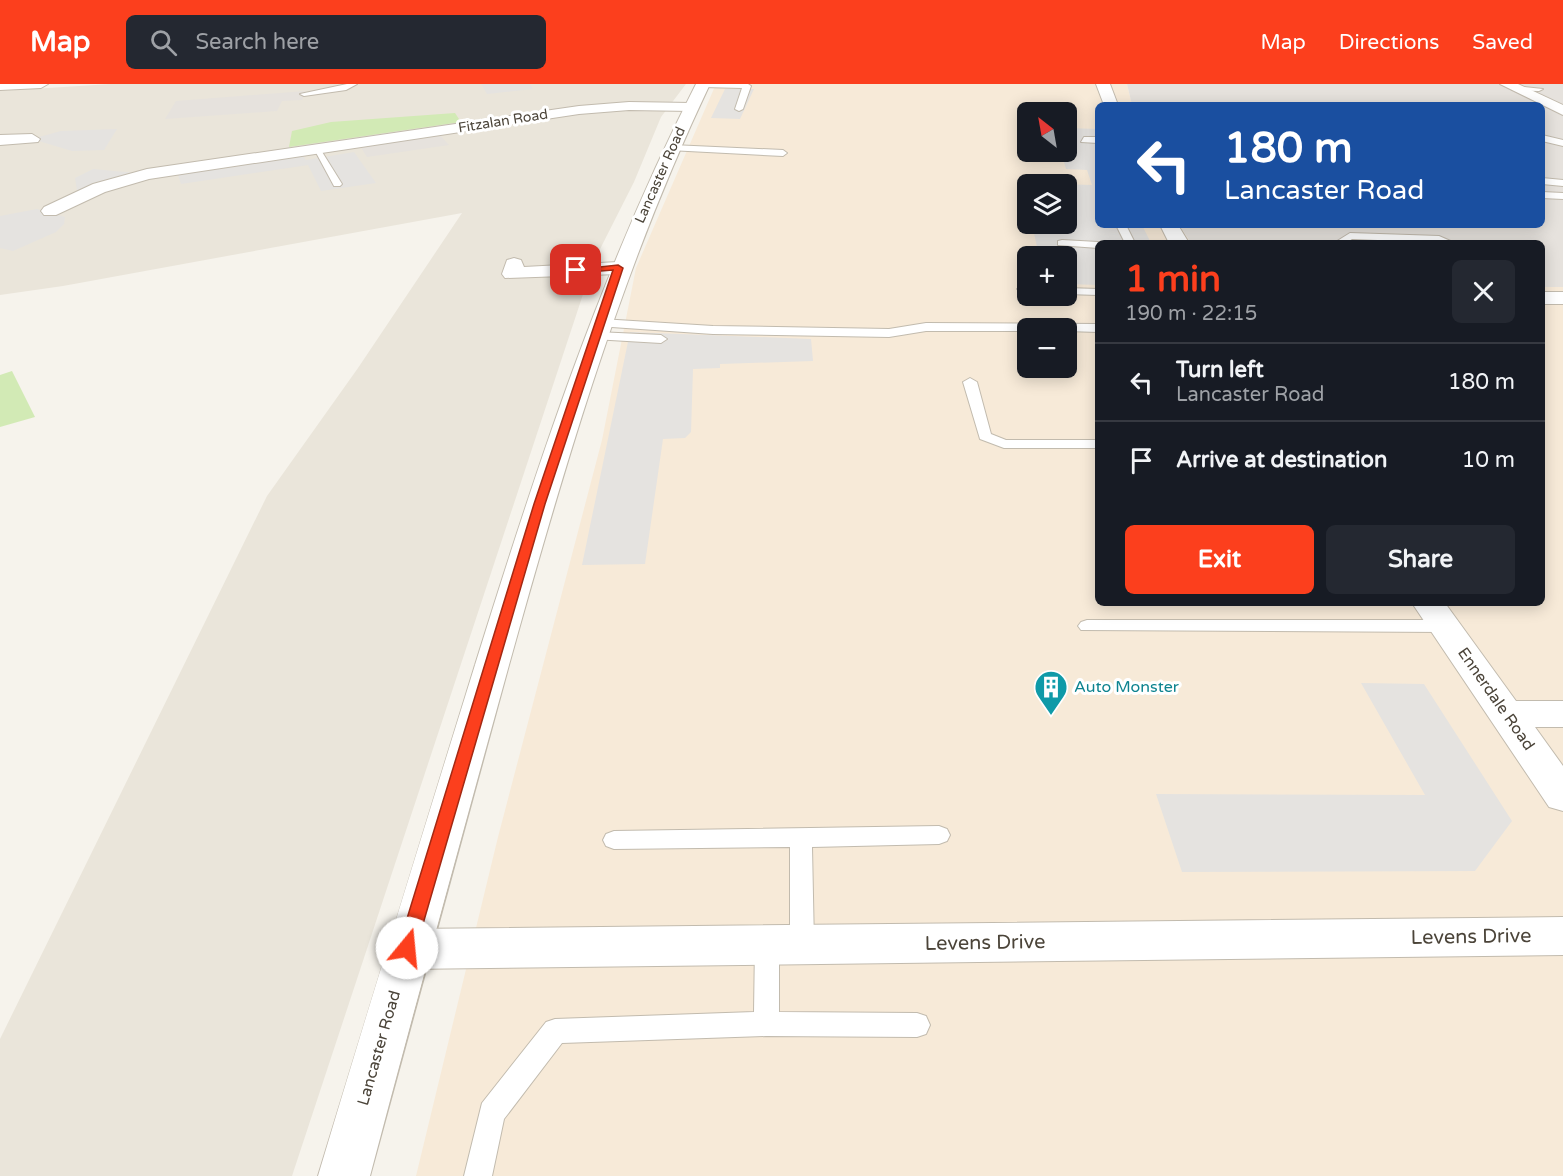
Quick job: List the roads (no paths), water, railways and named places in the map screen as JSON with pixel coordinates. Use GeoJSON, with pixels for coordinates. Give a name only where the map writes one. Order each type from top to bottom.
{"type":"FeatureCollection","features":[{"type":"Feature","properties":{"kind":"street"},"geometry":{"type":"LineString","coordinates":[[0,86],[41,84]]}},
{"type":"Feature","properties":{"kind":"street"},"geometry":{"type":"LineString","coordinates":[[1103,84],[1110,102]]}},
{"type":"Feature","properties":{"kind":"street"},"geometry":{"type":"LineString","coordinates":[[1511,86],[1544,102]]}},
{"type":"Feature","properties":{"kind":"street","name":"Lancaster Road"},"geometry":{"type":"LineString","coordinates":[[344,1176],[407,948],[540,504],[618,268],[699,92]]}},
{"type":"Feature","properties":{"kind":"street","name":"Fitzalan Road"},"geometry":{"type":"LineString","coordinates":[[50,211],[123,180],[699,92]]}},
{"type":"Feature","properties":{"kind":"street"},"geometry":{"type":"LineString","coordinates":[[1545,102],[1563,111]]}},
{"type":"Feature","properties":{"kind":"street"},"geometry":{"type":"LineString","coordinates":[[0,140],[32,139]]}},
{"type":"Feature","properties":{"kind":"street"},"geometry":{"type":"LineString","coordinates":[[514,264],[512,274],[618,268]]}},
{"type":"Feature","properties":{"kind":"street"},"geometry":{"type":"LineString","coordinates":[[1545,298],[1563,298]]}},
{"type":"Feature","properties":{"kind":"street","name":"Ennerdale Road"},"geometry":{"type":"LineString","coordinates":[[1436,614],[1563,796]]}},
{"type":"Feature","properties":{"kind":"street"},"geometry":{"type":"LineString","coordinates":[[1507,714],[1563,714]]}},
{"type":"Feature","properties":{"kind":"street","name":"Levens Drive"},"geometry":{"type":"LineString","coordinates":[[407,948],[1563,936]]}},
{"type":"Feature","properties":{"kind":"lane"},"geometry":{"type":"LineString","coordinates":[[304,93],[346,88],[353,84]]}},
{"type":"Feature","properties":{"kind":"lane"},"geometry":{"type":"LineString","coordinates":[[699,92],[747,86],[739,109]]}},
{"type":"Feature","properties":{"kind":"lane"},"geometry":{"type":"LineString","coordinates":[[1511,86],[1539,89]]}},
{"type":"Feature","properties":{"kind":"lane"},"geometry":{"type":"LineString","coordinates":[[1545,139],[1563,143]]}},
{"type":"Feature","properties":{"kind":"lane"},"geometry":{"type":"LineString","coordinates":[[1084,140],[1095,140]]}},
{"type":"Feature","properties":{"kind":"lane"},"geometry":{"type":"LineString","coordinates":[[672,148],[783,153]]}},
{"type":"Feature","properties":{"kind":"lane"},"geometry":{"type":"LineString","coordinates":[[316,149],[338,184]]}},
{"type":"Feature","properties":{"kind":"lane"},"geometry":{"type":"LineString","coordinates":[[1545,181],[1563,183]]}},
{"type":"Feature","properties":{"kind":"lane"},"geometry":{"type":"LineString","coordinates":[[1545,195],[1563,196]]}},
{"type":"Feature","properties":{"kind":"lane"},"geometry":{"type":"LineString","coordinates":[[1340,240],[1350,236],[1442,240]]}},
{"type":"Feature","properties":{"kind":"lane"},"geometry":{"type":"LineString","coordinates":[[1062,243],[1095,245]]}},
{"type":"Feature","properties":{"kind":"lane"},"geometry":{"type":"LineString","coordinates":[[1077,291],[1095,291]]}},
{"type":"Feature","properties":{"kind":"lane"},"geometry":{"type":"LineString","coordinates":[[599,330],[889,333],[926,327],[1095,328]]}},
{"type":"Feature","properties":{"kind":"lane"},"geometry":{"type":"LineString","coordinates":[[599,330],[780,343]]}},
{"type":"Feature","properties":{"kind":"lane"},"geometry":{"type":"LineString","coordinates":[[970,382],[985,436],[1004,444],[1095,444]]}},
{"type":"Feature","properties":{"kind":"lane"},"geometry":{"type":"LineString","coordinates":[[1087,626],[1436,614]]}},
{"type":"Feature","properties":{"kind":"lane"},"geometry":{"type":"LineString","coordinates":[[614,840],[939,835]]}},
{"type":"Feature","properties":{"kind":"lane"},"geometry":{"type":"LineString","coordinates":[[766,1024],[785,945],[801,838]]}},
{"type":"Feature","properties":{"kind":"lane"},"geometry":{"type":"LineString","coordinates":[[478,1176],[492,1113],[555,1031],[766,1024],[917,1025]]}},
{"type":"Feature","properties":{"kind":"place","name":"Auto Monster"},"geometry":{"type":"Point","coordinates":[1051,716]}}]}
